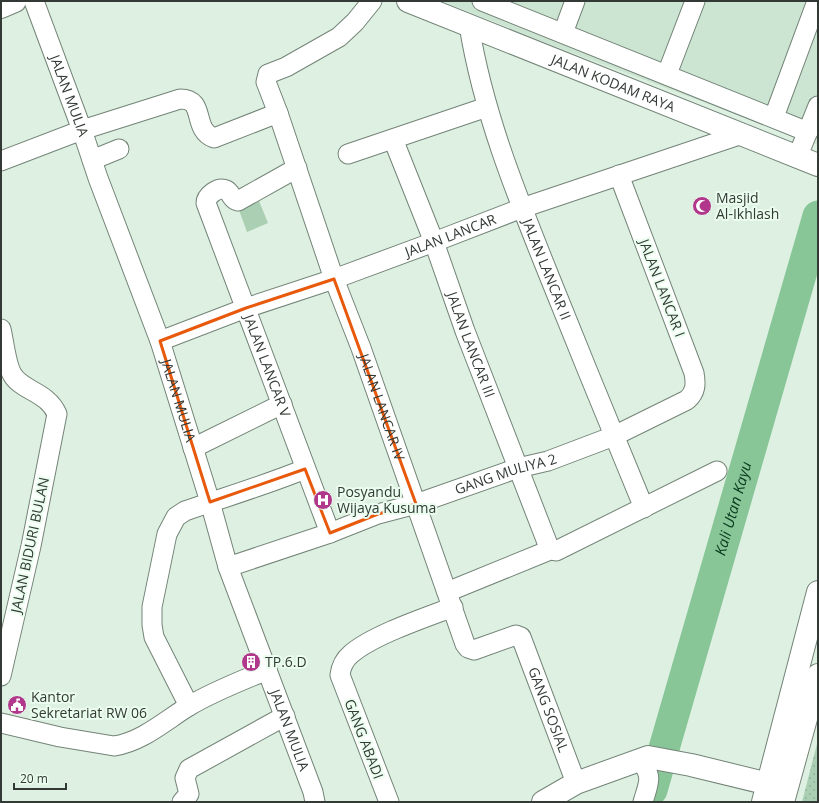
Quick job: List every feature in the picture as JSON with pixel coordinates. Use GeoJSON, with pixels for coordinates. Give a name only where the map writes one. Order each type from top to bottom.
{"type":"FeatureCollection","features":[{"type":"Feature","properties":{"kind":"street"},"geometry":{"type":"LineString","coordinates":[[1,7],[15,1]]}},
{"type":"Feature","properties":{"kind":"street","name":"JALAN MULIA"},"geometry":{"type":"LineString","coordinates":[[34,1],[160,342],[210,502],[228,567],[316,802]]}},
{"type":"Feature","properties":{"kind":"street"},"geometry":{"type":"LineString","coordinates":[[1,160],[82,130],[180,99],[189,99],[196,105],[202,128],[207,136],[214,138],[278,113],[266,82],[268,74],[286,68],[339,36],[355,22],[372,1]]}},
{"type":"Feature","properties":{"kind":"street","name":"JALAN KODAM RAYA"},"geometry":{"type":"LineString","coordinates":[[408,1],[742,134],[797,158],[818,165]]}},
{"type":"Feature","properties":{"kind":"street"},"geometry":{"type":"LineString","coordinates":[[482,1],[667,74],[808,132]]}},
{"type":"Feature","properties":{"kind":"street"},"geometry":{"type":"LineString","coordinates":[[563,33],[575,1]]}},
{"type":"Feature","properties":{"kind":"street"},"geometry":{"type":"LineString","coordinates":[[667,74],[695,1]]}},
{"type":"Feature","properties":{"kind":"street"},"geometry":{"type":"LineString","coordinates":[[774,117],[817,1]]}},
{"type":"Feature","properties":{"kind":"street","name":"JALAN LANCAR II"},"geometry":{"type":"LineString","coordinates":[[469,25],[474,58],[487,107],[522,208],[644,508]]}},
{"type":"Feature","properties":{"kind":"street"},"geometry":{"type":"LineString","coordinates":[[797,158],[818,106]]}},
{"type":"Feature","properties":{"kind":"street"},"geometry":{"type":"LineString","coordinates":[[348,154],[487,107]]}},
{"type":"Feature","properties":{"kind":"street","name":"JALAN LANCAR IV"},"geometry":{"type":"LineString","coordinates":[[278,113],[334,279],[361,348],[465,644],[472,650],[516,635],[520,636]]}},
{"type":"Feature","properties":{"kind":"street","name":"JALAN LANCAR"},"geometry":{"type":"LineString","coordinates":[[160,342],[246,308],[334,279],[522,208],[742,134]]}},
{"type":"Feature","properties":{"kind":"street","name":"JALAN LANCAR III"},"geometry":{"type":"LineString","coordinates":[[393,139],[434,242],[465,331],[550,550]]}},
{"type":"Feature","properties":{"kind":"street"},"geometry":{"type":"LineString","coordinates":[[92,160],[119,149]]}},
{"type":"Feature","properties":{"kind":"street","name":"JALAN LANCAR V"},"geometry":{"type":"LineString","coordinates":[[297,168],[238,201],[234,200],[227,191],[223,190],[211,194],[207,198],[206,204],[330,533]]}},
{"type":"Feature","properties":{"kind":"street","name":"JALAN LANCAR I"},"geometry":{"type":"LineString","coordinates":[[619,175],[694,373],[695,389],[692,396],[687,400]]}},
{"type":"Feature","properties":{"kind":"street","name":"JALAN BIDURI BULAN"},"geometry":{"type":"LineString","coordinates":[[1,329],[12,374],[17,380],[50,402],[57,414],[1,676]]}},
{"type":"Feature","properties":{"kind":"street","name":"GANG MULIYA 2"},"geometry":{"type":"LineString","coordinates":[[228,567],[330,533],[378,514],[416,504],[518,468],[548,461],[614,436],[687,400]]}},
{"type":"Feature","properties":{"kind":"street"},"geometry":{"type":"LineString","coordinates":[[193,448],[282,404]]}},
{"type":"Feature","properties":{"kind":"street"},"geometry":{"type":"LineString","coordinates":[[189,706],[154,637],[152,608],[167,534],[171,525],[176,517],[185,511],[276,481],[305,469]]}},
{"type":"Feature","properties":{"kind":"street"},"geometry":{"type":"LineString","coordinates":[[450,599],[550,550],[556,552],[717,471]]}},
{"type":"Feature","properties":{"kind":"street"},"geometry":{"type":"LineString","coordinates":[[550,800],[576,784],[646,758],[691,765],[766,793],[792,686],[818,592]]}},
{"type":"Feature","properties":{"kind":"street","name":"GANG ABADI"},"geometry":{"type":"LineString","coordinates":[[389,802],[368,744],[340,675],[341,668],[345,661],[357,649],[450,599]]}},
{"type":"Feature","properties":{"kind":"street","name":"GANG SOSIAL"},"geometry":{"type":"LineString","coordinates":[[520,636],[551,713],[576,784]]}},
{"type":"Feature","properties":{"kind":"street"},"geometry":{"type":"LineString","coordinates":[[792,686],[818,664]]}},
{"type":"Feature","properties":{"kind":"street"},"geometry":{"type":"LineString","coordinates":[[1,723],[60,737],[114,746],[127,744],[189,706],[224,687],[267,670]]}},
{"type":"Feature","properties":{"kind":"street"},"geometry":{"type":"LineString","coordinates":[[783,802],[818,675]]}},
{"type":"Feature","properties":{"kind":"street"},"geometry":{"type":"LineString","coordinates":[[182,802],[189,794],[185,778],[189,769],[285,716]]}},
{"type":"Feature","properties":{"kind":"street"},"geometry":{"type":"LineString","coordinates":[[643,802],[650,778],[646,758]]}},
{"type":"Feature","properties":{"kind":"highlighted area"},"geometry":{"type":"Polygon","coordinates":[[[334,279],[416,504],[378,514],[330,533],[305,469],[210,502],[160,341],[246,308],[334,279]]]}},
{"type":"Feature","properties":{"kind":"shaded area"},"geometry":{"type":"Polygon","coordinates":[[[442,1],[818,1],[818,145],[554,46],[442,1]]]}},
{"type":"Feature","properties":{"kind":"shaded area"},"geometry":{"type":"Polygon","coordinates":[[[259,201],[268,223],[247,232],[239,210],[259,201]]]}},
{"type":"Feature","properties":{"kind":"shaded area"},"geometry":{"type":"Polygon","coordinates":[[[818,740],[818,802],[802,802],[818,740]]]}},
{"type":"Feature","properties":{"kind":"waterway","name":"Kali Utan Kayu"},"geometry":{"type":"LineString","coordinates":[[652,790],[818,216]]}},
{"type":"Feature","properties":{"kind":"place","name":"Masjid Al-Ikhlash"},"geometry":{"type":"Point","coordinates":[702,206]}},
{"type":"Feature","properties":{"kind":"place","name":"Posyandu Wijaya Kusuma"},"geometry":{"type":"Point","coordinates":[323,500]}},
{"type":"Feature","properties":{"kind":"place","name":"TP.6.D"},"geometry":{"type":"Point","coordinates":[251,662]}},
{"type":"Feature","properties":{"kind":"place","name":"Kantor Sekretariat RW 06"},"geometry":{"type":"Point","coordinates":[17,705]}}]}
